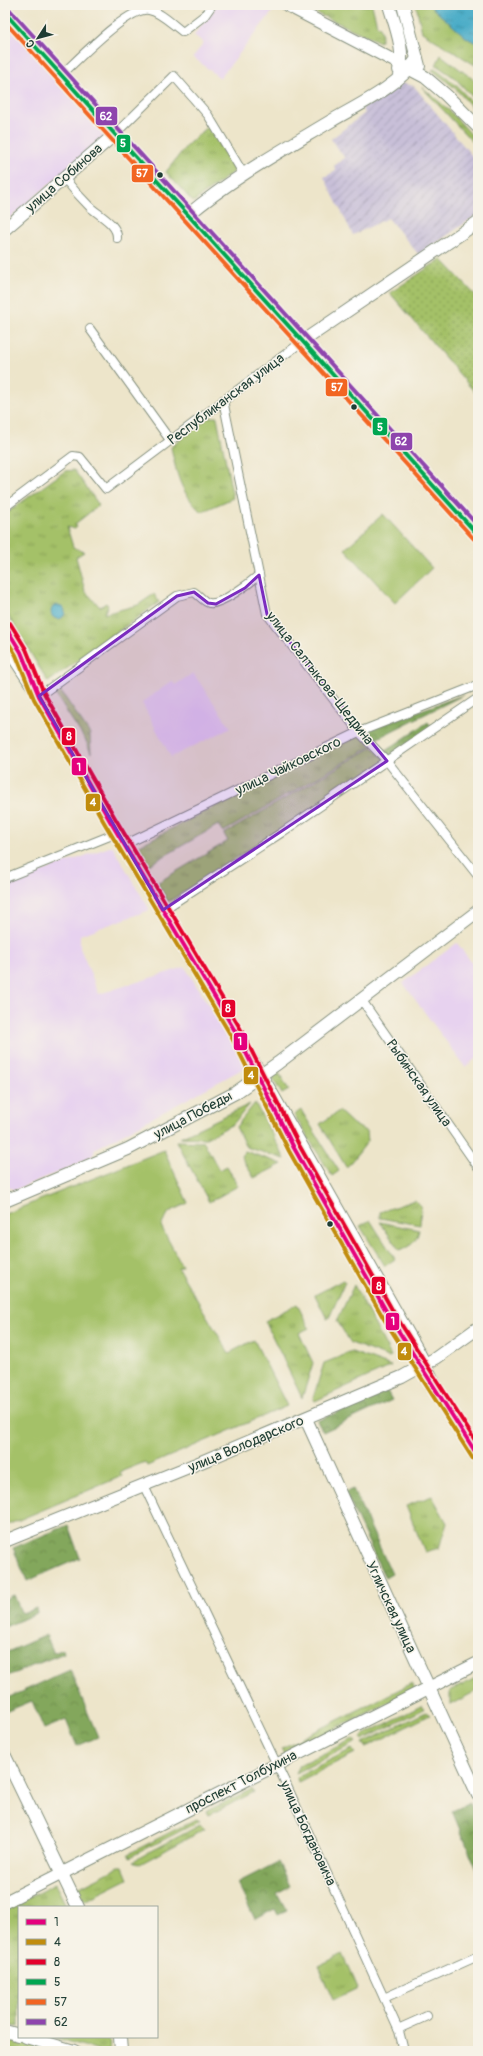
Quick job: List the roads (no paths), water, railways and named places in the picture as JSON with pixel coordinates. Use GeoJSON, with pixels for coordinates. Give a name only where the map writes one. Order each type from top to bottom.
{"type":"FeatureCollection","features":[{"type":"Feature","properties":{"kind":"main road"},"geometry":{"type":"LineString","coordinates":[[287,5],[410,60]]}},
{"type":"Feature","properties":{"kind":"main road"},"geometry":{"type":"LineString","coordinates":[[389,5],[399,45],[425,77],[446,95],[478,127]]}},
{"type":"Feature","properties":{"kind":"main road"},"geometry":{"type":"LineString","coordinates":[[188,215],[243,173],[394,82],[410,60],[403,5]]}},
{"type":"Feature","properties":{"kind":"main road"},"geometry":{"type":"LineString","coordinates":[[5,13],[478,535]]}},
{"type":"Feature","properties":{"kind":"main road","name":"улица Собинова"},"geometry":{"type":"LineString","coordinates":[[5,229],[114,135]]}},
{"type":"Feature","properties":{"kind":"main road","name":"Республиканская улица"},"geometry":{"type":"LineString","coordinates":[[303,341],[478,222]]}},
{"type":"Feature","properties":{"kind":"main road"},"geometry":{"type":"LineString","coordinates":[[5,626],[17,654],[39,696],[117,833],[240,1041],[422,1366],[478,1456]]}},
{"type":"Feature","properties":{"kind":"main road"},"geometry":{"type":"LineString","coordinates":[[5,644],[17,654]]}},
{"type":"Feature","properties":{"kind":"main road","name":"улица Победы"},"geometry":{"type":"LineString","coordinates":[[6,1198],[128,1149],[235,1093],[260,1077],[478,911]]}},
{"type":"Feature","properties":{"kind":"main road","name":"улица Володарского"},"geometry":{"type":"LineString","coordinates":[[5,1541],[144,1486],[306,1419],[422,1366],[478,1328]]}},
{"type":"Feature","properties":{"kind":"main road","name":"Угличская улица"},"geometry":{"type":"LineString","coordinates":[[306,1419],[478,1795]]}},
{"type":"Feature","properties":{"kind":"main road","name":"проспект Толбухина"},"geometry":{"type":"LineString","coordinates":[[5,1902],[478,1663]]}},
{"type":"Feature","properties":{"kind":"main road"},"geometry":{"type":"LineString","coordinates":[[5,1756],[78,1906]]}},
{"type":"Feature","properties":{"kind":"main road"},"geometry":{"type":"LineString","coordinates":[[5,2031],[18,2035]]}},
{"type":"Feature","properties":{"kind":"main road"},"geometry":{"type":"LineString","coordinates":[[29,2038],[74,2051]]}},
{"type":"Feature","properties":{"kind":"main road"},"geometry":{"type":"LineString","coordinates":[[120,2038],[121,2051]]}},
{"type":"Feature","properties":{"kind":"street"},"geometry":{"type":"LineString","coordinates":[[61,76],[118,24],[141,10],[150,10],[157,13],[183,32],[204,15],[212,5]]}},
{"type":"Feature","properties":{"kind":"street","name":"улица Собинова"},"geometry":{"type":"LineString","coordinates":[[114,135],[174,76],[208,115],[243,173]]}},
{"type":"Feature","properties":{"kind":"street"},"geometry":{"type":"LineString","coordinates":[[64,178],[89,206],[116,230],[117,238]]}},
{"type":"Feature","properties":{"kind":"street"},"geometry":{"type":"LineString","coordinates":[[90,329],[170,440]]}},
{"type":"Feature","properties":{"kind":"street","name":"Республиканская улица"},"geometry":{"type":"LineString","coordinates":[[5,507],[73,456],[80,457],[106,489],[303,341]]}},
{"type":"Feature","properties":{"kind":"street","name":"улица Салтыкова-Щедрина"},"geometry":{"type":"LineString","coordinates":[[223,400],[267,614],[359,732],[387,761],[478,876]]}},
{"type":"Feature","properties":{"kind":"street"},"geometry":{"type":"LineString","coordinates":[[39,696],[177,596],[194,592],[208,603],[216,604],[238,589],[245,588],[259,575]]}},
{"type":"Feature","properties":{"kind":"street","name":"улица Чайковского"},"geometry":{"type":"LineString","coordinates":[[124,845],[359,732],[478,685]]}},
{"type":"Feature","properties":{"kind":"street"},"geometry":{"type":"LineString","coordinates":[[163,910],[387,761],[478,698]]}},
{"type":"Feature","properties":{"kind":"street"},"geometry":{"type":"LineString","coordinates":[[5,878],[117,833]]}},
{"type":"Feature","properties":{"kind":"street","name":"Рыбинская улица"},"geometry":{"type":"LineString","coordinates":[[361,999],[478,1167]]}},
{"type":"Feature","properties":{"kind":"street","name":"улица Богдановича"},"geometry":{"type":"LineString","coordinates":[[144,1486],[384,1998],[403,2042],[404,2051]]}},
{"type":"Feature","properties":{"kind":"street"},"geometry":{"type":"LineString","coordinates":[[384,1998],[478,1956]]}},
{"type":"Feature","properties":{"kind":"street"},"geometry":{"type":"LineString","coordinates":[[398,2029],[427,2016]]}},
{"type":"Feature","properties":{"kind":"water"},"geometry":{"type":"Polygon","coordinates":[[[429,5],[478,5],[478,44],[467,38],[429,5]]]}},
{"type":"Feature","properties":{"kind":"water"},"geometry":{"type":"Polygon","coordinates":[[[55,605],[61,605],[65,609],[65,615],[61,619],[55,619],[51,615],[51,609],[55,605]]]}}]}
